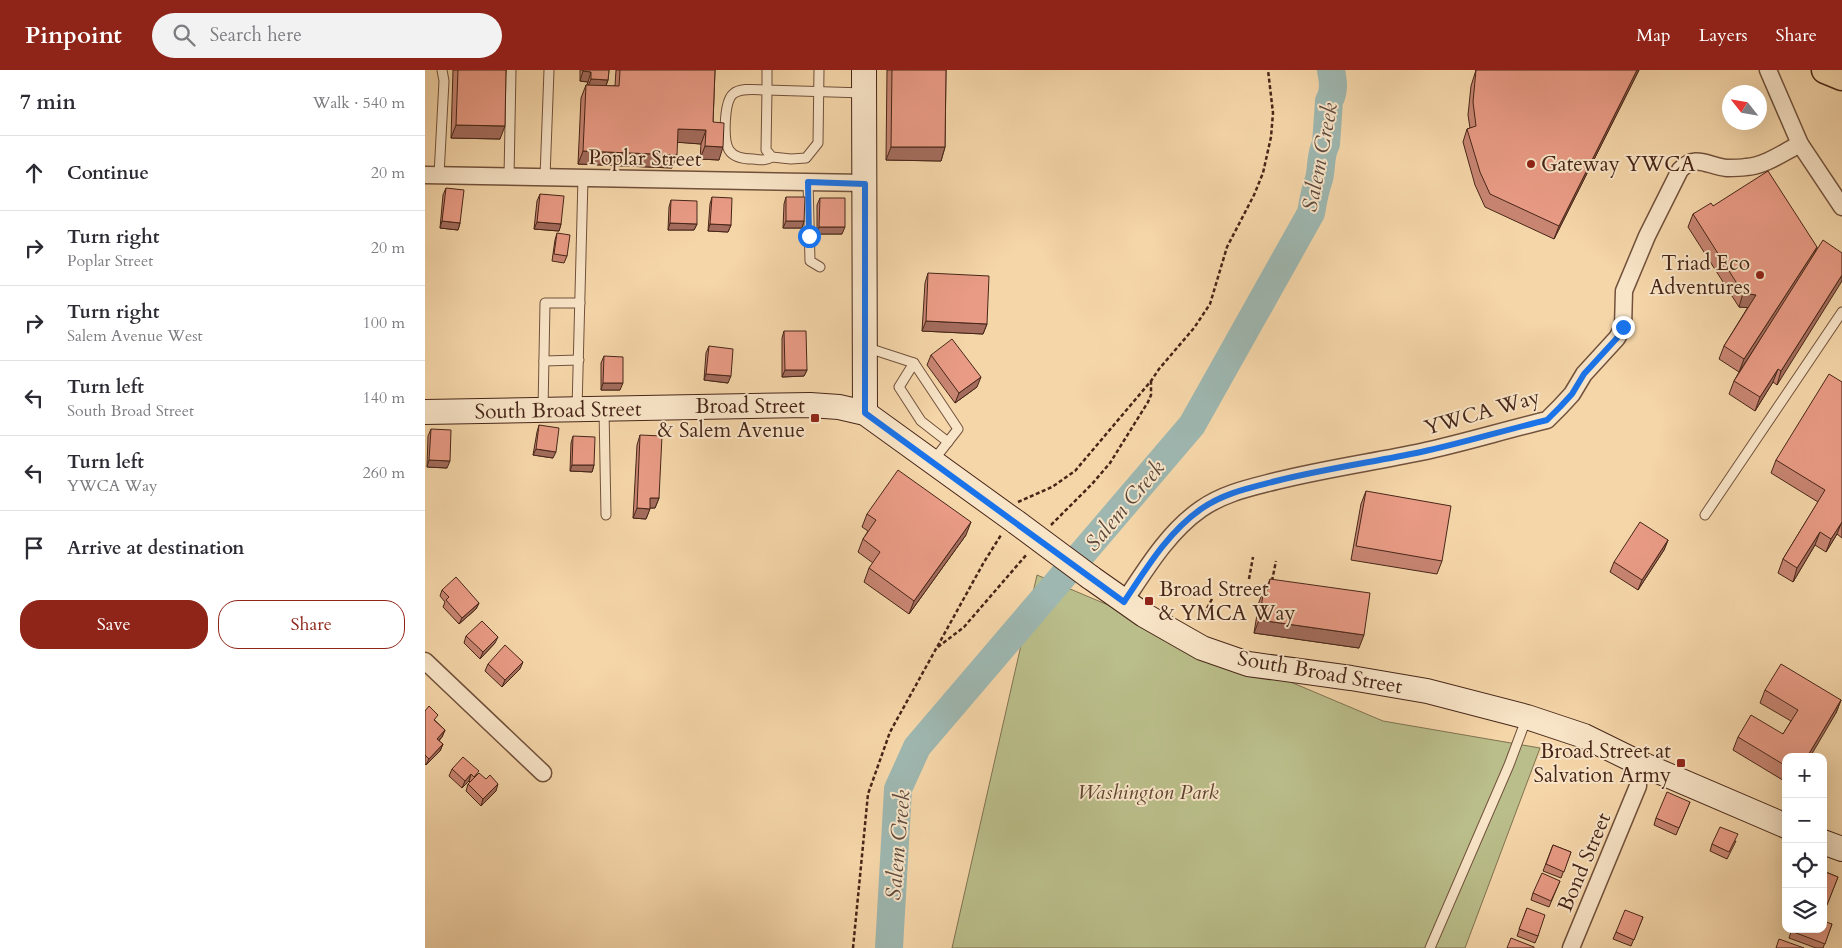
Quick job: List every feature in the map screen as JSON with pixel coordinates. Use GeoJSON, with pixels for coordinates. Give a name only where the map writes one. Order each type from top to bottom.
{"type":"FeatureCollection","features":[{"type":"Feature","properties":{"kind":"main road"},"geometry":{"type":"LineString","coordinates":[[1825,70],[1842,77]]}},
{"type":"Feature","properties":{"kind":"street"},"geometry":{"type":"LineString","coordinates":[[864,70],[865,413]]}},
{"type":"Feature","properties":{"kind":"street"},"geometry":{"type":"LineString","coordinates":[[1768,70],[1800,144],[1842,207]]}},
{"type":"Feature","properties":{"kind":"street","name":"YWCA Way"},"geometry":{"type":"LineString","coordinates":[[1124,602],[1155,557],[1180,528],[1200,509],[1220,497],[1236,491],[1294,477],[1422,452],[1547,420],[1572,394],[1584,374],[1617,338],[1623,327],[1624,290],[1647,236],[1680,170],[1687,162],[1698,161],[1726,168],[1749,167],[1772,159],[1800,144]]}},
{"type":"Feature","properties":{"kind":"street","name":"Poplar Street"},"geometry":{"type":"LineString","coordinates":[[432,175],[865,184]]}},
{"type":"Feature","properties":{"kind":"street","name":"South Broad Street"},"geometry":{"type":"LineString","coordinates":[[425,412],[810,405],[839,407],[865,413],[1124,602],[1175,634],[1202,648],[1248,664],[1427,690],[1527,717],[1584,736],[1637,762],[1782,824]]}},
{"type":"Feature","properties":{"kind":"street"},"geometry":{"type":"LineString","coordinates":[[425,661],[543,773]]}},
{"type":"Feature","properties":{"kind":"street","name":"Bond Street"},"geometry":{"type":"LineString","coordinates":[[1571,948],[1638,786],[1637,762]]}},
{"type":"Feature","properties":{"kind":"street"},"geometry":{"type":"LineString","coordinates":[[1826,843],[1842,849]]}},
{"type":"Feature","properties":{"kind":"lane"},"geometry":{"type":"LineString","coordinates":[[432,175],[443,80],[442,70]]}},
{"type":"Feature","properties":{"kind":"lane"},"geometry":{"type":"LineString","coordinates":[[509,177],[511,70]]}},
{"type":"Feature","properties":{"kind":"lane"},"geometry":{"type":"LineString","coordinates":[[545,177],[549,70]]}},
{"type":"Feature","properties":{"kind":"lane"},"geometry":{"type":"LineString","coordinates":[[767,70],[767,150],[771,157]]}},
{"type":"Feature","properties":{"kind":"lane"},"geometry":{"type":"LineString","coordinates":[[819,70],[819,92],[818,143],[806,158],[771,157],[765,160],[736,156],[729,151],[726,142],[726,107],[733,93],[741,90],[767,90],[819,92],[864,93]]}},
{"type":"Feature","properties":{"kind":"lane"},"geometry":{"type":"LineString","coordinates":[[577,410],[583,178]]}},
{"type":"Feature","properties":{"kind":"lane"},"geometry":{"type":"LineString","coordinates":[[808,182],[810,261],[820,268]]}},
{"type":"Feature","properties":{"kind":"lane"},"geometry":{"type":"LineString","coordinates":[[543,410],[545,303],[580,303]]}},
{"type":"Feature","properties":{"kind":"lane"},"geometry":{"type":"LineString","coordinates":[[1705,515],[1842,312]]}},
{"type":"Feature","properties":{"kind":"lane"},"geometry":{"type":"LineString","coordinates":[[865,347],[914,363],[958,429],[933,462]]}},
{"type":"Feature","properties":{"kind":"lane"},"geometry":{"type":"LineString","coordinates":[[544,361],[579,360]]}},
{"type":"Feature","properties":{"kind":"lane"},"geometry":{"type":"LineString","coordinates":[[914,363],[899,387],[921,421],[948,442]]}},
{"type":"Feature","properties":{"kind":"lane"},"geometry":{"type":"LineString","coordinates":[[604,409],[605,514]]}},
{"type":"Feature","properties":{"kind":"lane"},"geometry":{"type":"LineString","coordinates":[[1430,948],[1509,765],[1527,717]]}},
{"type":"Feature","properties":{"kind":"path"},"geometry":{"type":"LineString","coordinates":[[853,948],[868,794],[890,732],[984,562],[1012,519],[1019,500],[1052,487],[1075,470],[1151,382],[1159,369],[1194,328],[1210,304],[1227,247],[1254,196],[1263,173],[1271,136],[1273,114],[1268,70]]}},
{"type":"Feature","properties":{"kind":"path"},"geometry":{"type":"LineString","coordinates":[[1075,502],[1110,463],[1148,402],[1151,395],[1151,382]]}},
{"type":"Feature","properties":{"kind":"path"},"geometry":{"type":"LineString","coordinates":[[1249,578],[1253,557]]}},
{"type":"Feature","properties":{"kind":"path"},"geometry":{"type":"LineString","coordinates":[[1272,583],[1276,561]]}},
{"type":"Feature","properties":{"kind":"path"},"geometry":{"type":"LineString","coordinates":[[936,648],[964,628],[1005,580]]}},
{"type":"Feature","properties":{"kind":"path"},"geometry":{"type":"LineString","coordinates":[[1204,614],[1213,597]]}},
{"type":"Feature","properties":{"kind":"green space","name":"Washington Park"},"geometry":{"type":"Polygon","coordinates":[[[1037,575],[1383,721],[1540,748],[1465,948],[952,948],[1037,575]]]}},
{"type":"Feature","properties":{"kind":"building"},"geometry":{"type":"Polygon","coordinates":[[[458,70],[506,70],[505,126],[456,125],[458,70]]]}},
{"type":"Feature","properties":{"kind":"building"},"geometry":{"type":"Polygon","coordinates":[[[583,70],[609,70],[608,80],[591,79],[591,72],[583,70]]]}},
{"type":"Feature","properties":{"kind":"building"},"geometry":{"type":"Polygon","coordinates":[[[620,70],[715,70],[713,122],[724,123],[723,147],[705,146],[706,130],[678,129],[677,155],[583,151],[586,85],[619,86],[620,70]]]}},
{"type":"Feature","properties":{"kind":"building"},"geometry":{"type":"Polygon","coordinates":[[[892,70],[946,70],[945,147],[891,147],[892,70]]]}},
{"type":"Feature","properties":{"kind":"building","name":"Gateway YWCA"},"geometry":{"type":"Polygon","coordinates":[[[1476,70],[1637,70],[1559,226],[1490,194],[1480,172],[1467,129],[1476,126],[1473,102],[1476,70]]]}},
{"type":"Feature","properties":{"kind":"building","name":"Triad Eco Adventures"},"geometry":{"type":"Polygon","coordinates":[[[1768,171],[1817,247],[1744,359],[1724,346],[1756,295],[1743,293],[1693,214],[1711,203],[1713,206],[1768,171]]]}},
{"type":"Feature","properties":{"kind":"building"},"geometry":{"type":"Polygon","coordinates":[[[446,188],[464,190],[460,223],[442,221],[446,188]]]}},
{"type":"Feature","properties":{"kind":"building"},"geometry":{"type":"Polygon","coordinates":[[[540,194],[564,196],[561,224],[537,222],[540,194]]]}},
{"type":"Feature","properties":{"kind":"building"},"geometry":{"type":"Polygon","coordinates":[[[712,197],[732,198],[731,225],[710,224],[712,197]]]}},
{"type":"Feature","properties":{"kind":"building"},"geometry":{"type":"Polygon","coordinates":[[[786,197],[805,197],[804,221],[786,221],[786,197]]]}},
{"type":"Feature","properties":{"kind":"building"},"geometry":{"type":"Polygon","coordinates":[[[820,198],[845,198],[845,227],[819,227],[820,198]]]}},
{"type":"Feature","properties":{"kind":"building"},"geometry":{"type":"Polygon","coordinates":[[[671,200],[697,201],[697,224],[670,223],[671,200]]]}},
{"type":"Feature","properties":{"kind":"building"},"geometry":{"type":"Polygon","coordinates":[[[557,233],[570,235],[567,256],[554,254],[557,233]]]}},
{"type":"Feature","properties":{"kind":"building"},"geometry":{"type":"Polygon","coordinates":[[[1823,240],[1842,253],[1842,275],[1781,371],[1778,369],[1760,397],[1734,381],[1823,240]]]}},
{"type":"Feature","properties":{"kind":"building"},"geometry":{"type":"Polygon","coordinates":[[[928,273],[989,276],[987,324],[926,321],[928,273]]]}},
{"type":"Feature","properties":{"kind":"building"},"geometry":{"type":"Polygon","coordinates":[[[784,331],[806,331],[807,370],[785,370],[784,331]]]}},
{"type":"Feature","properties":{"kind":"building"},"geometry":{"type":"Polygon","coordinates":[[[952,339],[981,377],[959,393],[931,355],[952,339]]]}},
{"type":"Feature","properties":{"kind":"building"},"geometry":{"type":"Polygon","coordinates":[[[709,346],[733,349],[731,376],[706,374],[709,346]]]}},
{"type":"Feature","properties":{"kind":"building"},"geometry":{"type":"Polygon","coordinates":[[[604,356],[623,357],[623,383],[603,383],[604,356]]]}},
{"type":"Feature","properties":{"kind":"building"},"geometry":{"type":"Polygon","coordinates":[[[1829,374],[1842,382],[1842,522],[1831,539],[1820,532],[1797,568],[1783,559],[1825,490],[1776,460],[1829,374]]]}},
{"type":"Feature","properties":{"kind":"building"},"geometry":{"type":"Polygon","coordinates":[[[539,425],[559,428],[556,452],[536,449],[539,425]]]}},
{"type":"Feature","properties":{"kind":"building"},"geometry":{"type":"Polygon","coordinates":[[[431,429],[451,430],[450,461],[429,460],[431,429]]]}},
{"type":"Feature","properties":{"kind":"building"},"geometry":{"type":"Polygon","coordinates":[[[640,435],[662,436],[659,498],[650,498],[650,509],[637,508],[640,435]]]}},
{"type":"Feature","properties":{"kind":"building"},"geometry":{"type":"Polygon","coordinates":[[[573,436],[595,437],[594,465],[572,465],[573,436]]]}},
{"type":"Feature","properties":{"kind":"building"},"geometry":{"type":"Polygon","coordinates":[[[898,470],[971,522],[914,601],[869,568],[880,552],[863,539],[876,520],[867,514],[898,470]]]}},
{"type":"Feature","properties":{"kind":"building"},"geometry":{"type":"Polygon","coordinates":[[[1366,491],[1451,506],[1442,561],[1356,546],[1366,491]]]}},
{"type":"Feature","properties":{"kind":"building"},"geometry":{"type":"Polygon","coordinates":[[[1640,522],[1668,540],[1642,580],[1614,562],[1640,522]]]}},
{"type":"Feature","properties":{"kind":"building"},"geometry":{"type":"Polygon","coordinates":[[[456,577],[479,603],[462,618],[446,600],[449,597],[442,590],[456,577]]]}},
{"type":"Feature","properties":{"kind":"building"},"geometry":{"type":"Polygon","coordinates":[[[1270,579],[1370,593],[1364,635],[1259,620],[1264,589],[1268,590],[1270,579]]]}},
{"type":"Feature","properties":{"kind":"building"},"geometry":{"type":"Polygon","coordinates":[[[482,621],[498,637],[483,652],[466,636],[482,621]]]}},
{"type":"Feature","properties":{"kind":"building"},"geometry":{"type":"Polygon","coordinates":[[[505,645],[523,662],[505,680],[488,664],[505,645]]]}},
{"type":"Feature","properties":{"kind":"building"},"geometry":{"type":"Polygon","coordinates":[[[1781,664],[1841,700],[1809,753],[1782,753],[1782,764],[1738,737],[1751,715],[1783,734],[1798,710],[1765,690],[1781,664]]]}},
{"type":"Feature","properties":{"kind":"building"},"geometry":{"type":"Polygon","coordinates":[[[429,706],[438,715],[434,720],[445,730],[437,739],[443,744],[429,759],[425,755],[425,711],[429,706]]]}},
{"type":"Feature","properties":{"kind":"building"},"geometry":{"type":"Polygon","coordinates":[[[463,757],[479,771],[474,777],[471,774],[465,781],[452,769],[463,757]]]}},
{"type":"Feature","properties":{"kind":"building"},"geometry":{"type":"Polygon","coordinates":[[[479,773],[486,779],[490,775],[498,784],[483,799],[468,784],[479,773]]]}},
{"type":"Feature","properties":{"kind":"building"},"geometry":{"type":"Polygon","coordinates":[[[1667,792],[1690,802],[1679,828],[1656,818],[1667,792]]]}},
{"type":"Feature","properties":{"kind":"building"},"geometry":{"type":"Polygon","coordinates":[[[1720,827],[1738,834],[1729,852],[1712,844],[1720,827]]]}},
{"type":"Feature","properties":{"kind":"building"},"geometry":{"type":"Polygon","coordinates":[[[1553,845],[1571,852],[1564,872],[1546,864],[1553,845]]]}},
{"type":"Feature","properties":{"kind":"building"},"geometry":{"type":"Polygon","coordinates":[[[1542,873],[1560,881],[1551,901],[1533,893],[1542,873]]]}},
{"type":"Feature","properties":{"kind":"building"},"geometry":{"type":"Polygon","coordinates":[[[1827,873],[1838,877],[1827,905],[1827,873]]]}},
{"type":"Feature","properties":{"kind":"building"},"geometry":{"type":"Polygon","coordinates":[[[1527,908],[1545,915],[1538,936],[1519,929],[1527,908]]]}},
{"type":"Feature","properties":{"kind":"building"},"geometry":{"type":"Polygon","coordinates":[[[1625,910],[1643,917],[1634,940],[1616,932],[1625,910]]]}},
{"type":"Feature","properties":{"kind":"building"},"geometry":{"type":"Polygon","coordinates":[[[1827,922],[1832,924],[1825,944],[1796,933],[1827,933],[1827,922]]]}},
{"type":"Feature","properties":{"kind":"building"},"geometry":{"type":"Polygon","coordinates":[[[1511,938],[1534,947],[1534,948],[1507,948],[1511,938]]]}},
{"type":"Feature","properties":{"kind":"building"},"geometry":{"type":"Polygon","coordinates":[[[1779,939],[1804,948],[1776,948],[1779,939]]]}},
{"type":"Feature","properties":{"kind":"waterway","name":"Salem Creek"},"geometry":{"type":"LineString","coordinates":[[889,948],[898,789],[917,747],[1192,425],[1311,213],[1326,144],[1329,101],[1333,90],[1331,70]]}},
{"type":"Feature","properties":{"kind":"place","name":"Gateway YWCA"},"geometry":{"type":"Point","coordinates":[1531,164]}},
{"type":"Feature","properties":{"kind":"place","name":"Triad Eco Adventures"},"geometry":{"type":"Point","coordinates":[1760,275]}},
{"type":"Feature","properties":{"kind":"place","name":"Broad Street & Salem Avenue"},"geometry":{"type":"Point","coordinates":[815,418]}},
{"type":"Feature","properties":{"kind":"place","name":"Broad Street & YMCA Way"},"geometry":{"type":"Point","coordinates":[1149,601]}},
{"type":"Feature","properties":{"kind":"place","name":"Broad Street at Salvation Army"},"geometry":{"type":"Point","coordinates":[1681,763]}},
{"type":"Feature","properties":{"kind":"route"},"geometry":{"type":"LineString","coordinates":[[809,236],[808,182],[865,184],[865,413],[1124,602],[1163,546],[1200,509],[1220,497],[1236,491],[1294,477],[1422,452],[1547,420],[1572,394],[1584,374],[1617,338],[1623,327]]}}]}
